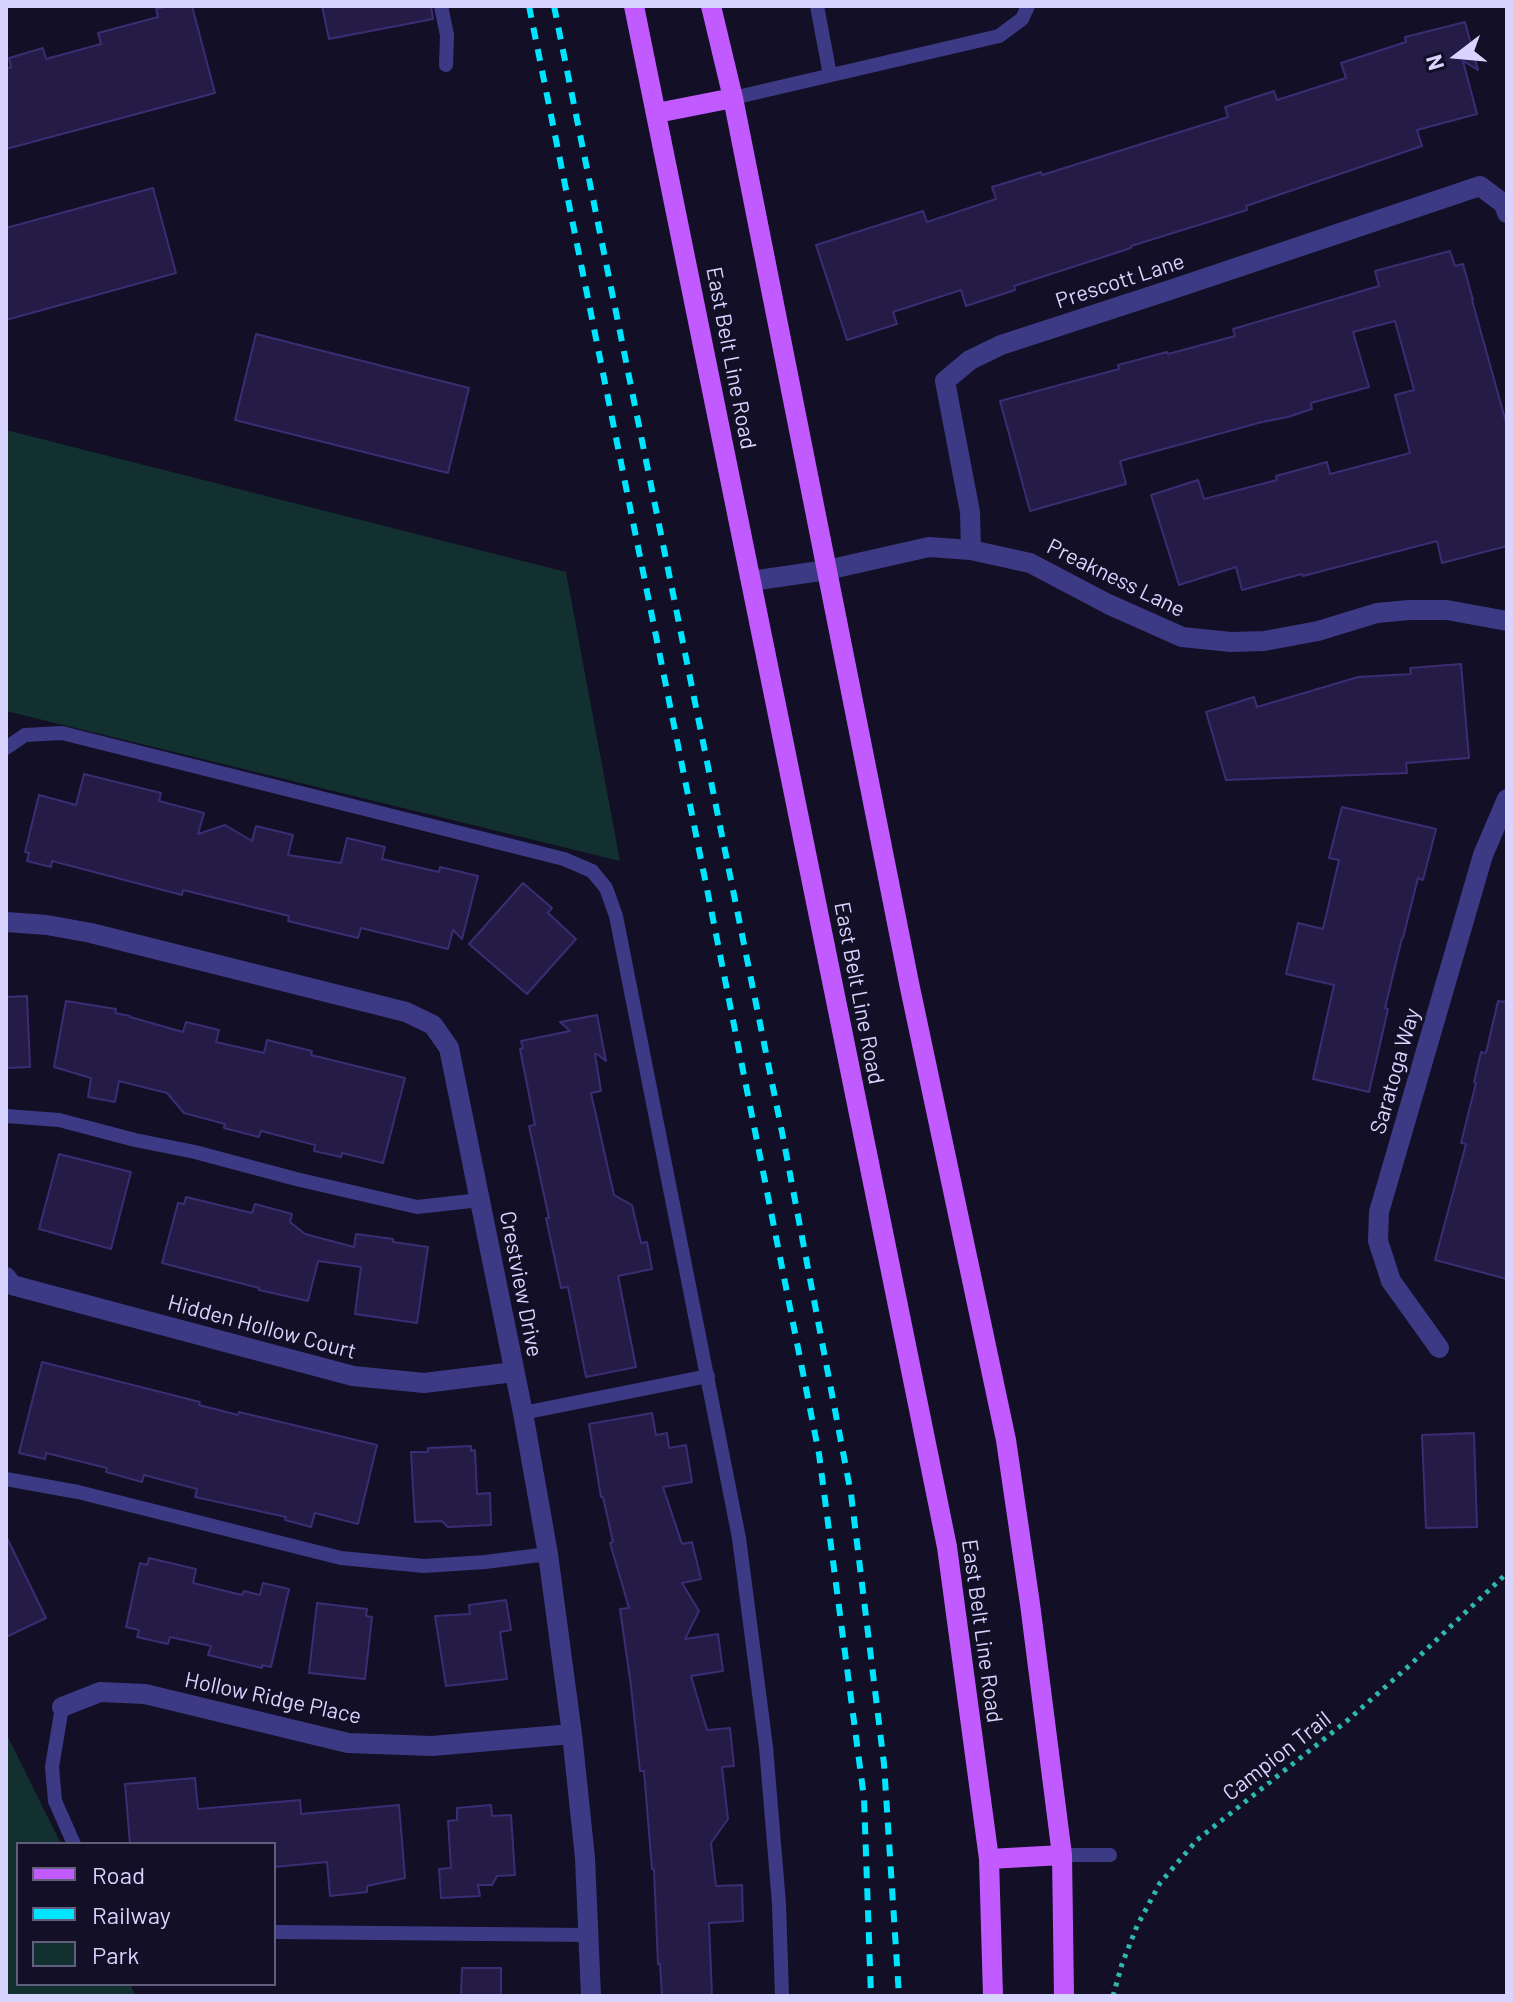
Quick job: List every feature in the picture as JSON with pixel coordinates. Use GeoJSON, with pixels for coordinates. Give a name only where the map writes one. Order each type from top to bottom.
{"type":"FeatureCollection","features":[{"type":"Feature","properties":{"kind":"main road","name":"East Belt Line Road"},"geometry":{"type":"LineString","coordinates":[[634,6],[947,1547],[989,1859],[993,1996]]}},
{"type":"Feature","properties":{"kind":"main road"},"geometry":{"type":"LineString","coordinates":[[711,6],[733,98],[912,998],[1006,1440],[1062,1855],[1064,1996]]}},
{"type":"Feature","properties":{"kind":"main road"},"geometry":{"type":"LineString","coordinates":[[657,113],[733,98]]}},
{"type":"Feature","properties":{"kind":"main road"},"geometry":{"type":"LineString","coordinates":[[989,1859],[1062,1855]]}},
{"type":"Feature","properties":{"kind":"street","name":"Prescott Lane"},"geometry":{"type":"LineString","coordinates":[[971,550],[970,512],[945,381],[970,360],[1001,345],[1480,186],[1504,204],[1507,213]]}},
{"type":"Feature","properties":{"kind":"street","name":"Preakness Lane"},"geometry":{"type":"LineString","coordinates":[[751,581],[827,570],[929,547],[971,550],[1030,563],[1108,604],[1182,637],[1231,642],[1264,641],[1318,631],[1377,613],[1409,610],[1447,610],[1507,621]]}},
{"type":"Feature","properties":{"kind":"street","name":"Saratoga Way"},"geometry":{"type":"LineString","coordinates":[[1439,1348],[1391,1281],[1378,1241],[1379,1212],[1483,855],[1507,799]]}},
{"type":"Feature","properties":{"kind":"street","name":"Crestview Drive"},"geometry":{"type":"LineString","coordinates":[[6,922],[91,933],[406,1012],[433,1025],[449,1048],[523,1413],[548,1554],[585,1858],[591,1996]]}},
{"type":"Feature","properties":{"kind":"street","name":"Hidden Hollow Court"},"geometry":{"type":"LineString","coordinates":[[6,1277],[12,1285],[353,1376],[424,1383],[514,1372]]}},
{"type":"Feature","properties":{"kind":"street","name":"Hollow Ridge Place"},"geometry":{"type":"LineString","coordinates":[[62,1707],[100,1692],[145,1694],[348,1743],[432,1746],[572,1734]]}},
{"type":"Feature","properties":{"kind":"lane"},"geometry":{"type":"LineString","coordinates":[[441,6],[447,35],[446,65]]}},
{"type":"Feature","properties":{"kind":"lane"},"geometry":{"type":"LineString","coordinates":[[817,6],[830,75]]}},
{"type":"Feature","properties":{"kind":"lane"},"geometry":{"type":"LineString","coordinates":[[733,98],[999,36],[1022,19],[1028,6]]}},
{"type":"Feature","properties":{"kind":"lane"},"geometry":{"type":"LineString","coordinates":[[6,748],[25,735],[62,733],[564,859],[592,871],[606,888],[616,916],[739,1538],[766,1747],[779,1904],[782,1996]]}},
{"type":"Feature","properties":{"kind":"lane"},"geometry":{"type":"LineString","coordinates":[[6,1116],[59,1120],[417,1207],[480,1200]]}},
{"type":"Feature","properties":{"kind":"lane"},"geometry":{"type":"LineString","coordinates":[[523,1413],[708,1376]]}},
{"type":"Feature","properties":{"kind":"lane"},"geometry":{"type":"LineString","coordinates":[[6,1479],[78,1492],[341,1558],[424,1566],[548,1554]]}},
{"type":"Feature","properties":{"kind":"lane"},"geometry":{"type":"LineString","coordinates":[[62,1707],[52,1767],[55,1801],[73,1842]]}},
{"type":"Feature","properties":{"kind":"lane"},"geometry":{"type":"LineString","coordinates":[[1062,1855],[1110,1855]]}},
{"type":"Feature","properties":{"kind":"lane"},"geometry":{"type":"LineString","coordinates":[[276,1932],[589,1935]]}},
{"type":"Feature","properties":{"kind":"path","name":"Campion Trail"},"geometry":{"type":"LineString","coordinates":[[1113,1996],[1137,1926],[1160,1883],[1197,1840],[1348,1720],[1507,1573]]}},
{"type":"Feature","properties":{"kind":"green space"},"geometry":{"type":"Polygon","coordinates":[[[6,430],[566,572],[620,861],[6,711],[6,430]]]}},
{"type":"Feature","properties":{"kind":"green space"},"geometry":{"type":"Polygon","coordinates":[[[6,1733],[60,1842],[16,1842],[16,1986],[131,1986],[136,1996],[6,1996],[6,1733]]]}},
{"type":"Feature","properties":{"kind":"building"},"geometry":{"type":"Polygon","coordinates":[[[192,6],[215,93],[6,149],[6,69],[11,67],[9,58],[43,48],[46,59],[101,44],[98,33],[158,17],[156,9],[192,6]]]}},
{"type":"Feature","properties":{"kind":"building"},"geometry":{"type":"Polygon","coordinates":[[[322,6],[431,6],[433,19],[329,39],[322,6]]]}},
{"type":"Feature","properties":{"kind":"building"},"geometry":{"type":"Polygon","coordinates":[[[1465,22],[1478,70],[1463,61],[1477,114],[1417,130],[1422,146],[1246,206],[1247,210],[1014,286],[1015,290],[966,306],[961,290],[893,312],[897,324],[847,340],[816,245],[923,211],[927,222],[996,199],[992,187],[1041,172],[1042,175],[1228,117],[1225,107],[1274,91],[1277,100],[1346,78],[1341,63],[1406,42],[1405,37],[1465,22]]]}},
{"type":"Feature","properties":{"kind":"building"},"geometry":{"type":"Polygon","coordinates":[[[153,188],[176,273],[6,320],[6,228],[153,188]]]}},
{"type":"Feature","properties":{"kind":"building"},"geometry":{"type":"Polygon","coordinates":[[[1450,251],[1455,266],[1463,264],[1507,426],[1507,546],[1442,563],[1437,541],[1242,590],[1236,567],[1179,585],[1151,495],[1198,480],[1204,499],[1277,480],[1276,476],[1327,462],[1330,474],[1410,453],[1395,395],[1414,390],[1395,321],[1353,332],[1369,387],[1311,403],[1312,409],[1288,417],[1120,461],[1126,484],[1030,511],[1000,401],[1119,369],[1118,365],[1235,336],[1233,329],[1379,286],[1375,271],[1450,251]]]}},
{"type":"Feature","properties":{"kind":"building"},"geometry":{"type":"Polygon","coordinates":[[[256,334],[469,388],[448,473],[235,420],[256,334]]]}},
{"type":"Feature","properties":{"kind":"building"},"geometry":{"type":"Polygon","coordinates":[[[1461,664],[1469,758],[1406,763],[1407,773],[1226,780],[1206,712],[1254,697],[1257,707],[1358,677],[1411,674],[1410,668],[1461,664]]]}},
{"type":"Feature","properties":{"kind":"building"},"geometry":{"type":"Polygon","coordinates":[[[84,774],[161,793],[159,801],[204,813],[198,834],[225,825],[252,841],[256,826],[293,835],[288,855],[341,863],[347,838],[385,847],[382,859],[439,872],[440,867],[478,876],[462,939],[453,930],[448,949],[361,928],[358,938],[288,921],[289,916],[183,890],[182,895],[52,861],[51,867],[27,861],[29,853],[25,852],[39,795],[76,805],[84,774]]]}},
{"type":"Feature","properties":{"kind":"building"},"geometry":{"type":"Polygon","coordinates":[[[1342,807],[1436,829],[1423,880],[1418,878],[1402,938],[1369,1092],[1313,1079],[1334,985],[1286,974],[1298,923],[1323,929],[1339,860],[1329,858],[1342,807]]]}},
{"type":"Feature","properties":{"kind":"building"},"geometry":{"type":"Polygon","coordinates":[[[523,883],[552,908],[548,913],[576,939],[527,994],[469,944],[523,883]]]}},
{"type":"Feature","properties":{"kind":"building"},"geometry":{"type":"Polygon","coordinates":[[[27,996],[30,1067],[7,1068],[6,997],[27,996]]]}},
{"type":"Feature","properties":{"kind":"building"},"geometry":{"type":"Polygon","coordinates":[[[66,1001],[116,1009],[115,1013],[183,1032],[186,1022],[219,1030],[216,1042],[264,1053],[267,1040],[312,1051],[311,1055],[405,1078],[383,1163],[342,1153],[341,1157],[314,1151],[315,1145],[261,1131],[259,1137],[224,1128],[225,1124],[184,1113],[167,1093],[119,1081],[115,1102],[88,1097],[91,1078],[54,1067],[66,1001]]]}},
{"type":"Feature","properties":{"kind":"building"},"geometry":{"type":"Polygon","coordinates":[[[1498,1001],[1507,1002],[1507,1279],[1435,1260],[1466,1144],[1461,1143],[1481,1052],[1486,1053],[1498,1001]]]}},
{"type":"Feature","properties":{"kind":"building"},"geometry":{"type":"Polygon","coordinates":[[[597,1015],[606,1061],[595,1054],[601,1091],[591,1093],[614,1195],[632,1205],[641,1243],[647,1242],[652,1269],[618,1276],[636,1367],[586,1377],[568,1287],[561,1288],[546,1218],[549,1218],[529,1126],[535,1125],[520,1049],[523,1048],[521,1041],[570,1031],[560,1022],[597,1015]]]}},
{"type":"Feature","properties":{"kind":"building"},"geometry":{"type":"Polygon","coordinates":[[[59,1154],[131,1172],[111,1249],[39,1229],[59,1154]]]}},
{"type":"Feature","properties":{"kind":"building"},"geometry":{"type":"Polygon","coordinates":[[[186,1197],[252,1213],[255,1204],[292,1214],[290,1222],[305,1234],[354,1247],[356,1234],[428,1247],[417,1323],[355,1314],[361,1267],[318,1261],[308,1301],[162,1263],[178,1203],[184,1204],[186,1197]]]}},
{"type":"Feature","properties":{"kind":"building"},"geometry":{"type":"Polygon","coordinates":[[[42,1362],[200,1402],[199,1405],[238,1415],[239,1412],[377,1445],[358,1524],[315,1513],[311,1527],[285,1520],[286,1517],[195,1497],[197,1489],[144,1475],[142,1482],[106,1472],[107,1468],[46,1453],[45,1459],[19,1453],[42,1362]]]}},
{"type":"Feature","properties":{"kind":"building"},"geometry":{"type":"Polygon","coordinates":[[[652,1413],[656,1435],[667,1433],[669,1448],[686,1445],[692,1482],[663,1487],[682,1544],[692,1542],[701,1579],[682,1583],[699,1611],[685,1639],[718,1634],[723,1671],[691,1676],[707,1730],[730,1728],[734,1766],[722,1767],[728,1819],[711,1843],[716,1886],[742,1885],[743,1921],[709,1923],[712,1996],[662,1996],[644,1771],[640,1771],[620,1609],[629,1608],[610,1543],[613,1542],[601,1497],[589,1424],[652,1413]]]}},
{"type":"Feature","properties":{"kind":"building"},"geometry":{"type":"Polygon","coordinates":[[[1474,1433],[1477,1527],[1426,1528],[1422,1435],[1474,1433]]]}},
{"type":"Feature","properties":{"kind":"building"},"geometry":{"type":"Polygon","coordinates":[[[471,1446],[471,1451],[475,1450],[477,1494],[490,1493],[491,1525],[448,1527],[442,1521],[415,1522],[411,1452],[471,1446]]]}},
{"type":"Feature","properties":{"kind":"building"},"geometry":{"type":"Polygon","coordinates":[[[6,1536],[46,1618],[6,1637],[6,1536]]]}},
{"type":"Feature","properties":{"kind":"building"},"geometry":{"type":"Polygon","coordinates":[[[149,1558],[196,1569],[193,1583],[242,1595],[244,1591],[260,1595],[263,1583],[289,1589],[271,1667],[262,1665],[262,1668],[208,1655],[211,1646],[170,1637],[168,1644],[137,1637],[139,1630],[126,1627],[140,1563],[147,1565],[149,1558]]]}},
{"type":"Feature","properties":{"kind":"building"},"geometry":{"type":"Polygon","coordinates":[[[506,1600],[511,1630],[500,1632],[507,1679],[446,1686],[435,1616],[470,1614],[469,1605],[506,1600]]]}},
{"type":"Feature","properties":{"kind":"building"},"geometry":{"type":"Polygon","coordinates":[[[317,1603],[367,1609],[366,1616],[372,1617],[365,1679],[309,1673],[317,1603]]]}},
{"type":"Feature","properties":{"kind":"building"},"geometry":{"type":"Polygon","coordinates":[[[195,1778],[198,1809],[300,1800],[301,1814],[399,1805],[405,1878],[367,1886],[367,1892],[330,1896],[327,1862],[276,1867],[276,1842],[130,1842],[125,1784],[195,1778]]]}},
{"type":"Feature","properties":{"kind":"building"},"geometry":{"type":"Polygon","coordinates":[[[491,1805],[492,1816],[511,1815],[515,1875],[497,1876],[492,1885],[478,1885],[480,1896],[441,1898],[439,1869],[451,1868],[448,1821],[457,1820],[457,1808],[491,1805]]]}},
{"type":"Feature","properties":{"kind":"building"},"geometry":{"type":"Polygon","coordinates":[[[462,1968],[501,1968],[501,1996],[461,1996],[462,1968]]]}},
{"type":"Feature","properties":{"kind":"railway"},"geometry":{"type":"LineString","coordinates":[[529,6],[819,1454],[864,1798],[871,1996]]}},
{"type":"Feature","properties":{"kind":"railway"},"geometry":{"type":"LineString","coordinates":[[554,6],[782,1132],[851,1494],[884,1764],[899,1996]]}}]}
